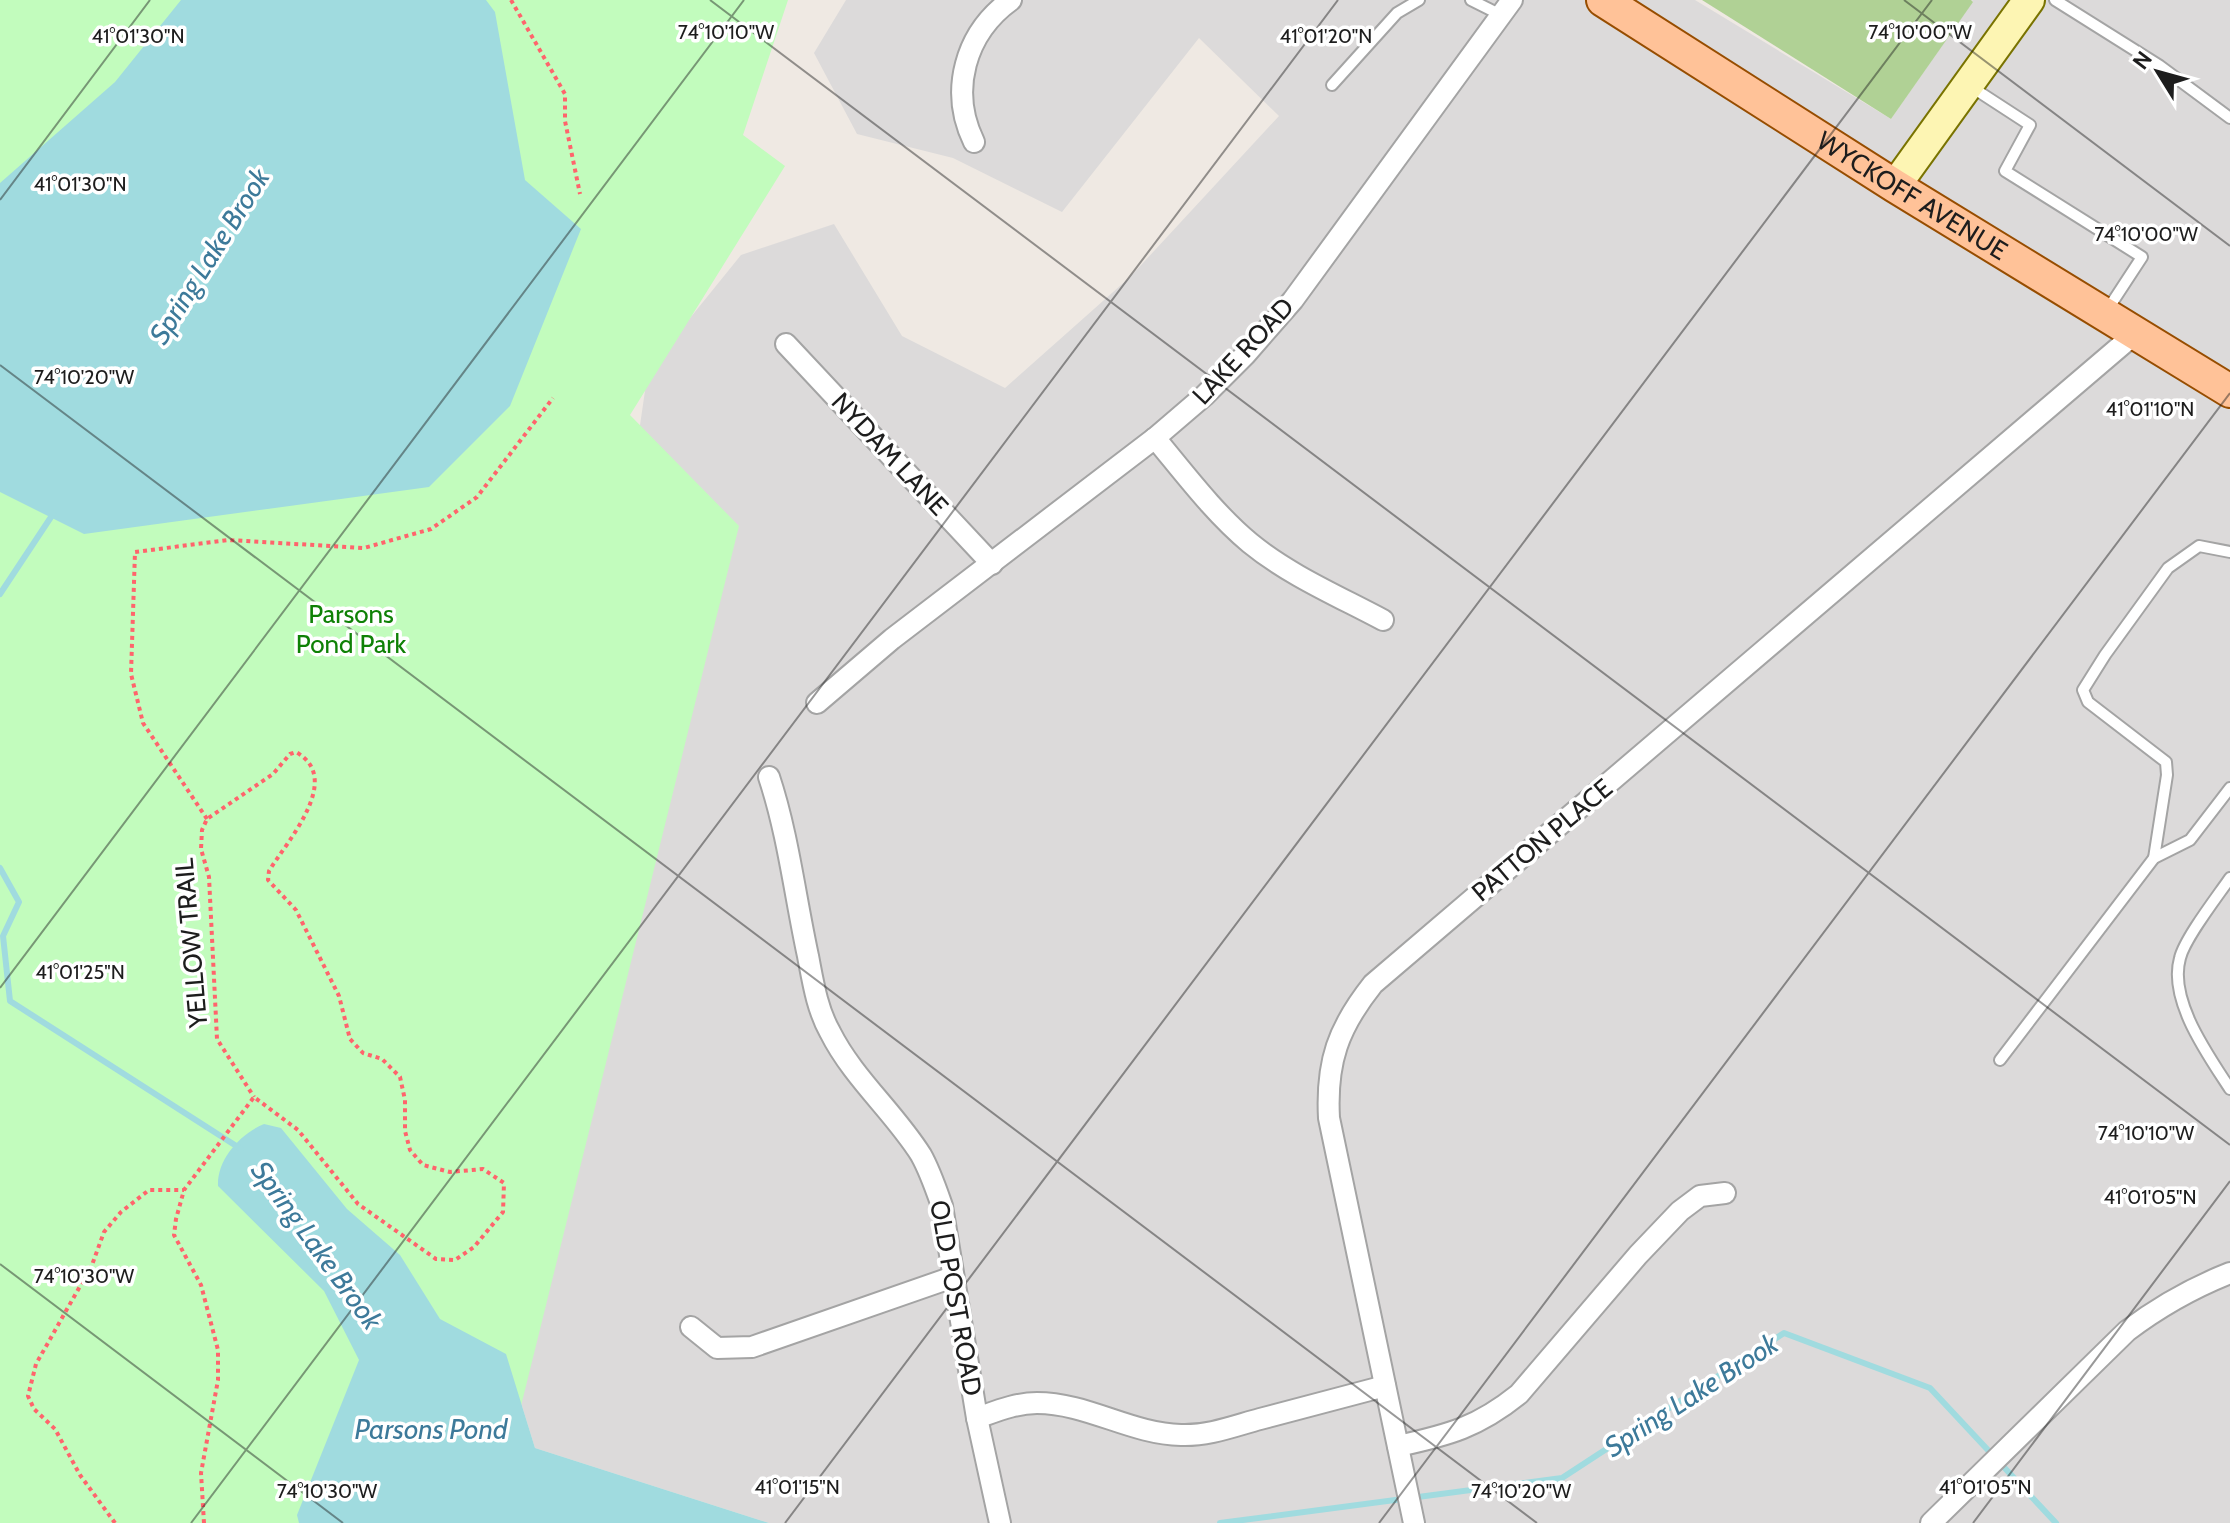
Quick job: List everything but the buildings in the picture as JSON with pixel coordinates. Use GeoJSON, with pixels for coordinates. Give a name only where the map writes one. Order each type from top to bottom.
{"type":"FeatureCollection","features":[{"type":"Feature","properties":{"kind":"main road","name":"WYCKOFF AVENUE"},"geometry":{"type":"LineString","coordinates":[[1603,0],[1895,186],[2137,332],[2228,391]]}},
{"type":"Feature","properties":{"kind":"street"},"geometry":{"type":"LineString","coordinates":[[974,142],[962,108],[966,58],[990,18],[1011,0]]}},
{"type":"Feature","properties":{"kind":"street"},"geometry":{"type":"LineString","coordinates":[[1895,186],[2029,0]]}},
{"type":"Feature","properties":{"kind":"street","name":"LAKE ROAD"},"geometry":{"type":"LineString","coordinates":[[817,703],[901,632],[1155,438],[1245,355],[1293,300],[1506,8]]}},
{"type":"Feature","properties":{"kind":"street","name":"PATTON PLACE"},"geometry":{"type":"LineString","coordinates":[[1414,1523],[1329,1118],[1327,1089],[1330,1064],[1339,1035],[1354,1008],[1385,974],[2137,332]]}},
{"type":"Feature","properties":{"kind":"street","name":"NYDAM LANE"},"geometry":{"type":"LineString","coordinates":[[786,344],[992,564]]}},
{"type":"Feature","properties":{"kind":"street"},"geometry":{"type":"LineString","coordinates":[[1155,438],[1222,516],[1251,543],[1282,566],[1383,620]]}},
{"type":"Feature","properties":{"kind":"street","name":"OLD POST ROAD"},"geometry":{"type":"LineString","coordinates":[[769,777],[782,816],[793,889],[818,1004],[829,1032],[920,1154],[942,1206],[977,1418],[1000,1523]]}},
{"type":"Feature","properties":{"kind":"street"},"geometry":{"type":"LineString","coordinates":[[1398,1446],[1457,1431],[1496,1412],[1519,1394],[1638,1255],[1680,1211],[1700,1196],[1725,1193]]}},
{"type":"Feature","properties":{"kind":"street"},"geometry":{"type":"LineString","coordinates":[[1931,1523],[2127,1331],[2192,1288],[2230,1273]]}},
{"type":"Feature","properties":{"kind":"street"},"geometry":{"type":"LineString","coordinates":[[691,1327],[717,1348],[752,1347],[953,1277]]}},
{"type":"Feature","properties":{"kind":"street"},"geometry":{"type":"LineString","coordinates":[[977,1418],[1015,1406],[1037,1403],[1062,1406],[1151,1432],[1196,1434],[1238,1426],[1385,1386]]}},
{"type":"Feature","properties":{"kind":"lane"},"geometry":{"type":"LineString","coordinates":[[1332,85],[1397,13],[1419,0]]}},
{"type":"Feature","properties":{"kind":"lane"},"geometry":{"type":"LineString","coordinates":[[1471,0],[1506,8]]}},
{"type":"Feature","properties":{"kind":"lane"},"geometry":{"type":"LineString","coordinates":[[2055,0],[2160,66],[2230,118]]}},
{"type":"Feature","properties":{"kind":"lane"},"geometry":{"type":"LineString","coordinates":[[1968,85],[2030,125],[2005,171],[2142,257],[2105,313]]}},
{"type":"Feature","properties":{"kind":"lane"},"geometry":{"type":"LineString","coordinates":[[2154,858],[2167,775],[2166,762],[2088,702],[2083,690],[2168,568],[2199,546],[2230,552]]}},
{"type":"Feature","properties":{"kind":"lane"},"geometry":{"type":"LineString","coordinates":[[2000,1060],[2154,858],[2190,840],[2230,788]]}},
{"type":"Feature","properties":{"kind":"lane"},"geometry":{"type":"LineString","coordinates":[[2230,878],[2180,957],[2178,982],[2183,1007],[2230,1089]]}},
{"type":"Feature","properties":{"kind":"path"},"geometry":{"type":"LineString","coordinates":[[511,0],[565,94],[565,121],[580,194]]}},
{"type":"Feature","properties":{"kind":"path"},"geometry":{"type":"LineString","coordinates":[[207,819],[143,723],[131,674],[135,552],[228,540],[364,548],[431,529],[477,497],[553,398]]}},
{"type":"Feature","properties":{"kind":"path","name":"YELLOW TRAIL"},"geometry":{"type":"LineString","coordinates":[[296,752],[305,756],[316,776],[311,808],[269,871],[268,880],[296,910],[339,996],[350,1039],[363,1053],[382,1059],[400,1077],[410,1150],[423,1165],[450,1172],[483,1169],[504,1183],[503,1212],[474,1247],[455,1260],[436,1259],[358,1204],[298,1130],[254,1097],[217,1039],[209,877],[201,849],[202,830],[207,819],[273,774],[290,754],[296,752]]}},
{"type":"Feature","properties":{"kind":"path"},"geometry":{"type":"LineString","coordinates":[[204,1523],[201,1473],[218,1380],[218,1350],[201,1285],[174,1235],[184,1190],[254,1097]]}},
{"type":"Feature","properties":{"kind":"path"},"geometry":{"type":"LineString","coordinates":[[115,1523],[80,1475],[55,1429],[34,1409],[28,1396],[36,1364],[92,1265],[104,1232],[121,1212],[149,1190],[184,1190]]}},
{"type":"Feature","properties":{"kind":"shaded area"},"geometry":{"type":"Polygon","coordinates":[[[846,0],[1695,0],[1891,119],[1971,0],[2230,0],[2230,1523],[769,1523],[535,1448],[506,1354],[648,370],[741,255],[834,224],[902,336],[1005,388],[1130,277],[1279,116],[1199,38],[1062,212],[953,158],[857,134],[814,53],[846,0]]]}},
{"type":"Feature","properties":{"kind":"green space","name":"Parsons Pond Park"},"geometry":{"type":"Polygon","coordinates":[[[0,0],[788,0],[743,135],[785,166],[630,415],[739,526],[492,1523],[0,1523],[0,0]]]}},
{"type":"Feature","properties":{"kind":"green space"},"geometry":{"type":"Polygon","coordinates":[[[1702,0],[1971,0],[1973,2],[1891,119],[1702,0]]]}},
{"type":"Feature","properties":{"kind":"water"},"geometry":{"type":"Polygon","coordinates":[[[181,0],[486,0],[495,12],[525,180],[581,229],[510,406],[429,487],[84,534],[0,492],[0,183],[115,82],[181,0]]]}},
{"type":"Feature","properties":{"kind":"water","name":"Parsons Pond"},"geometry":{"type":"Polygon","coordinates":[[[264,1124],[281,1128],[347,1209],[400,1255],[440,1319],[506,1354],[535,1448],[769,1523],[299,1523],[297,1515],[359,1360],[324,1291],[218,1186],[221,1166],[226,1157],[247,1134],[264,1124]]]}},
{"type":"Feature","properties":{"kind":"waterway","name":"Spring Lake Brook"},"geometry":{"type":"LineString","coordinates":[[0,594],[53,514]]}},
{"type":"Feature","properties":{"kind":"waterway","name":"Spring Lake Brook"},"geometry":{"type":"LineString","coordinates":[[0,868],[19,902],[3,936],[10,1001],[241,1149]]}},
{"type":"Feature","properties":{"kind":"waterway","name":"Spring Lake Brook"},"geometry":{"type":"LineString","coordinates":[[1220,1523],[1562,1478],[1784,1333],[1930,1388],[2056,1523]]}}]}
